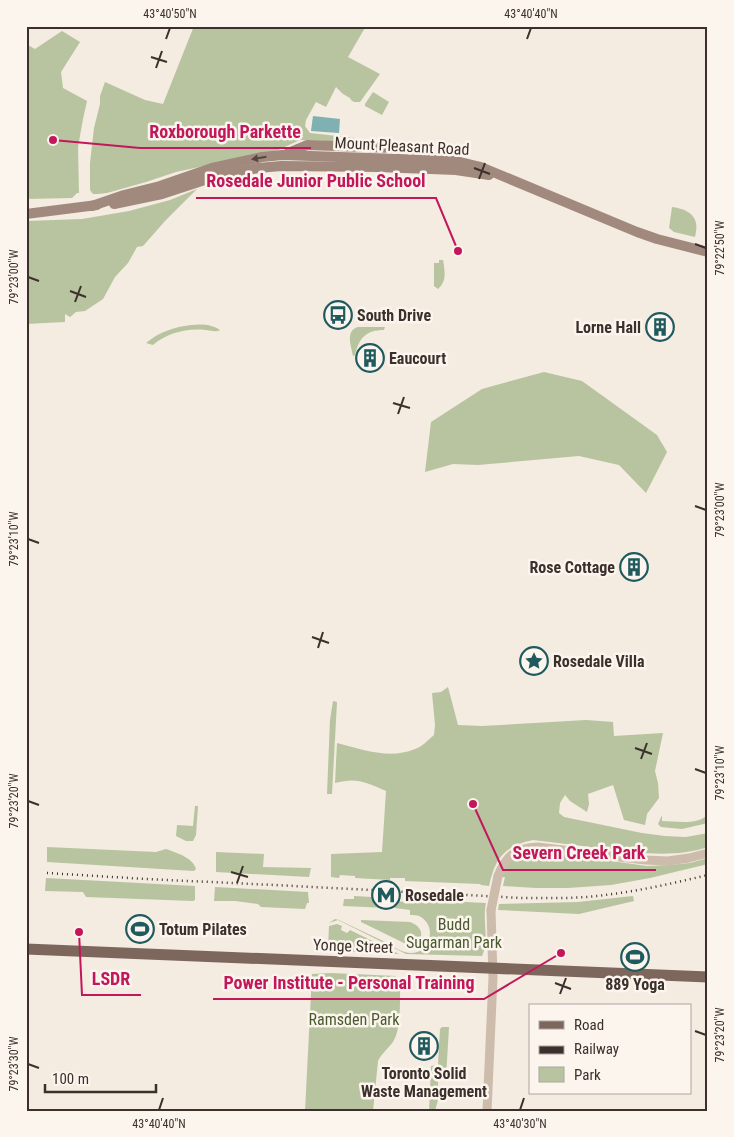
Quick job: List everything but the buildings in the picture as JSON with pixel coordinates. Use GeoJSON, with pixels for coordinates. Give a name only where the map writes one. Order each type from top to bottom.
{"type":"FeatureCollection","features":[{"type":"Feature","properties":{"kind":"main road"},"geometry":{"type":"LineString","coordinates":[[282,155],[307,146],[423,148]]}},
{"type":"Feature","properties":{"kind":"main road","name":"Mount Pleasant Road"},"geometry":{"type":"LineString","coordinates":[[92,206],[212,168],[262,157],[282,155],[456,161],[481,167],[525,184],[637,232],[708,252]]}},
{"type":"Feature","properties":{"kind":"main road","name":"Mount Pleasant Road"},"geometry":{"type":"LineString","coordinates":[[26,214],[118,204],[162,194],[214,177],[258,168],[282,166],[456,170],[505,177]]}},
{"type":"Feature","properties":{"kind":"main road","name":"Mount Pleasant Road"},"geometry":{"type":"LineString","coordinates":[[26,208],[57,210]]}},
{"type":"Feature","properties":{"kind":"main road","name":"Yonge Street"},"geometry":{"type":"LineString","coordinates":[[26,948],[708,977]]}},
{"type":"Feature","properties":{"kind":"street"},"geometry":{"type":"LineString","coordinates":[[487,1111],[492,1020],[491,910],[498,876],[501,867],[507,859],[514,852],[526,847],[668,861],[708,853]]}},
{"type":"Feature","properties":{"kind":"green space"},"geometry":{"type":"Polygon","coordinates":[[[194,26],[366,26],[348,57],[380,74],[360,102],[354,102],[336,87],[326,107],[316,102],[306,120],[305,126],[310,133],[355,138],[354,142],[300,140],[278,150],[176,172],[107,193],[93,194],[90,190],[90,163],[94,128],[100,96],[105,82],[145,100],[163,104],[194,26]]]}},
{"type":"Feature","properties":{"kind":"green space"},"geometry":{"type":"Polygon","coordinates":[[[62,31],[80,42],[61,72],[63,88],[87,101],[78,147],[79,193],[72,198],[26,199],[26,44],[35,49],[62,31]]]}},
{"type":"Feature","properties":{"kind":"green space"},"geometry":{"type":"Polygon","coordinates":[[[373,92],[389,102],[382,115],[365,106],[373,92]]]}},
{"type":"Feature","properties":{"kind":"green space"},"geometry":{"type":"Polygon","coordinates":[[[197,189],[143,246],[137,247],[128,263],[115,277],[103,299],[85,311],[76,312],[70,317],[65,314],[65,322],[26,324],[26,221],[82,219],[129,211],[170,200],[197,189]]]}},
{"type":"Feature","properties":{"kind":"green space"},"geometry":{"type":"Polygon","coordinates":[[[672,207],[690,213],[693,216],[696,225],[695,237],[674,232],[669,228],[672,207]]]}},
{"type":"Feature","properties":{"kind":"green space"},"geometry":{"type":"Polygon","coordinates":[[[439,260],[443,260],[445,276],[443,283],[438,289],[434,286],[434,263],[439,263],[439,260]]]}},
{"type":"Feature","properties":{"kind":"green space"},"geometry":{"type":"Polygon","coordinates":[[[191,325],[206,325],[220,330],[184,331],[164,337],[153,345],[146,343],[167,331],[191,325]]]}},
{"type":"Feature","properties":{"kind":"green space"},"geometry":{"type":"Polygon","coordinates":[[[358,327],[385,327],[384,330],[368,333],[364,336],[353,356],[350,335],[358,327]]]}},
{"type":"Feature","properties":{"kind":"green space"},"geometry":{"type":"Polygon","coordinates":[[[544,372],[582,381],[657,435],[667,452],[646,493],[619,465],[579,456],[478,465],[453,464],[425,472],[431,422],[482,389],[544,372]]]}},
{"type":"Feature","properties":{"kind":"green space"},"geometry":{"type":"Polygon","coordinates":[[[448,687],[458,725],[482,726],[586,720],[613,722],[614,736],[663,733],[655,771],[659,798],[647,814],[645,825],[624,820],[613,785],[588,794],[589,804],[587,812],[570,801],[565,795],[560,803],[559,813],[564,817],[642,833],[686,837],[708,833],[708,847],[683,853],[658,854],[533,840],[515,846],[502,855],[494,868],[489,886],[405,881],[405,878],[390,878],[390,880],[340,875],[339,878],[331,877],[331,854],[382,852],[386,791],[361,781],[349,780],[335,783],[337,743],[385,754],[395,754],[418,748],[434,735],[432,693],[441,692],[448,687]]]}},
{"type":"Feature","properties":{"kind":"green space"},"geometry":{"type":"Polygon","coordinates":[[[333,701],[337,702],[332,794],[327,794],[330,720],[333,701]]]}},
{"type":"Feature","properties":{"kind":"green space"},"geometry":{"type":"Polygon","coordinates":[[[195,806],[198,806],[196,835],[193,841],[186,841],[176,836],[177,825],[193,826],[195,806]]]}},
{"type":"Feature","properties":{"kind":"green space"},"geometry":{"type":"Polygon","coordinates":[[[708,814],[708,823],[682,829],[661,827],[658,824],[662,815],[662,821],[686,822],[704,818],[708,814]]]}},
{"type":"Feature","properties":{"kind":"green space"},"geometry":{"type":"Polygon","coordinates":[[[47,847],[156,852],[166,849],[189,859],[196,869],[194,871],[47,862],[47,847]]]}},
{"type":"Feature","properties":{"kind":"green space"},"geometry":{"type":"Polygon","coordinates":[[[539,851],[647,866],[690,863],[708,858],[708,864],[611,885],[568,888],[503,886],[505,877],[502,877],[512,860],[526,853],[539,851]]]}},
{"type":"Feature","properties":{"kind":"green space"},"geometry":{"type":"Polygon","coordinates":[[[216,852],[264,854],[263,867],[311,868],[309,877],[216,872],[216,852]]]}},
{"type":"Feature","properties":{"kind":"green space"},"geometry":{"type":"Polygon","coordinates":[[[46,878],[195,886],[195,900],[86,897],[83,892],[45,891],[46,878]]]}},
{"type":"Feature","properties":{"kind":"green space"},"geometry":{"type":"Polygon","coordinates":[[[215,887],[308,892],[309,903],[307,903],[305,909],[261,907],[258,904],[235,901],[214,901],[215,887]]]}},
{"type":"Feature","properties":{"kind":"green space"},"geometry":{"type":"Polygon","coordinates":[[[354,896],[389,898],[389,908],[343,906],[344,899],[354,899],[354,896]]]}},
{"type":"Feature","properties":{"kind":"green space"},"geometry":{"type":"Polygon","coordinates":[[[633,896],[634,901],[579,914],[498,910],[499,904],[578,902],[633,896]]]}},
{"type":"Feature","properties":{"kind":"green space","name":"Budd Sugarman Park"},"geometry":{"type":"Polygon","coordinates":[[[406,899],[486,903],[486,937],[482,956],[406,954],[338,920],[329,923],[335,919],[339,920],[400,950],[410,953],[417,952],[429,940],[429,927],[421,917],[410,915],[410,910],[395,908],[395,901],[405,902],[406,899]]]}},
{"type":"Feature","properties":{"kind":"green space"},"geometry":{"type":"Polygon","coordinates":[[[361,920],[410,922],[419,928],[421,936],[417,942],[406,944],[361,922],[361,920]]]}},
{"type":"Feature","properties":{"kind":"green space"},"geometry":{"type":"Polygon","coordinates":[[[337,924],[342,926],[341,930],[347,933],[350,930],[399,954],[330,951],[328,947],[329,926],[337,924]]]}},
{"type":"Feature","properties":{"kind":"green space","name":"Ramsden Park"},"geometry":{"type":"Polygon","coordinates":[[[312,974],[396,976],[396,981],[400,981],[400,1011],[397,1032],[393,1041],[378,1061],[373,1111],[305,1111],[312,974]]]}},
{"type":"Feature","properties":{"kind":"green space"},"geometry":{"type":"Polygon","coordinates":[[[442,1027],[449,1027],[446,1078],[438,1078],[438,1100],[435,1111],[429,1111],[431,1066],[438,1065],[440,1029],[442,1027]]]}},
{"type":"Feature","properties":{"kind":"water"},"geometry":{"type":"Polygon","coordinates":[[[313,116],[340,119],[339,133],[311,131],[313,116]]]}},
{"type":"Feature","properties":{"kind":"railway"},"geometry":{"type":"LineString","coordinates":[[47,873],[523,898],[584,897],[618,893],[708,875]]}},
{"type":"Feature","properties":{"kind":"place","name":"Roxborough Parkette"},"geometry":{"type":"Point","coordinates":[53,140]}},
{"type":"Feature","properties":{"kind":"place","name":"Rosedale Junior Public School"},"geometry":{"type":"Point","coordinates":[458,251]}},
{"type":"Feature","properties":{"kind":"place","name":"South Drive"},"geometry":{"type":"Point","coordinates":[338,315]}},
{"type":"Feature","properties":{"kind":"place","name":"Lorne Hall"},"geometry":{"type":"Point","coordinates":[660,327]}},
{"type":"Feature","properties":{"kind":"place","name":"Eaucourt"},"geometry":{"type":"Point","coordinates":[370,358]}},
{"type":"Feature","properties":{"kind":"place","name":"Rose Cottage"},"geometry":{"type":"Point","coordinates":[634,567]}},
{"type":"Feature","properties":{"kind":"place","name":"Rosedale Villa"},"geometry":{"type":"Point","coordinates":[534,661]}},
{"type":"Feature","properties":{"kind":"place","name":"Severn Creek Park"},"geometry":{"type":"Point","coordinates":[473,804]}},
{"type":"Feature","properties":{"kind":"place","name":"Rosedale"},"geometry":{"type":"Point","coordinates":[386,895]}},
{"type":"Feature","properties":{"kind":"place","name":"Totum Pilates"},"geometry":{"type":"Point","coordinates":[140,929]}},
{"type":"Feature","properties":{"kind":"place","name":"LSDR"},"geometry":{"type":"Point","coordinates":[79,932]}},
{"type":"Feature","properties":{"kind":"place","name":"Power Institute - Personal Training"},"geometry":{"type":"Point","coordinates":[561,953]}},
{"type":"Feature","properties":{"kind":"place","name":"889 Yoga"},"geometry":{"type":"Point","coordinates":[635,957]}},
{"type":"Feature","properties":{"kind":"place","name":"Toronto Solid Waste Management"},"geometry":{"type":"Point","coordinates":[424,1046]}}]}
